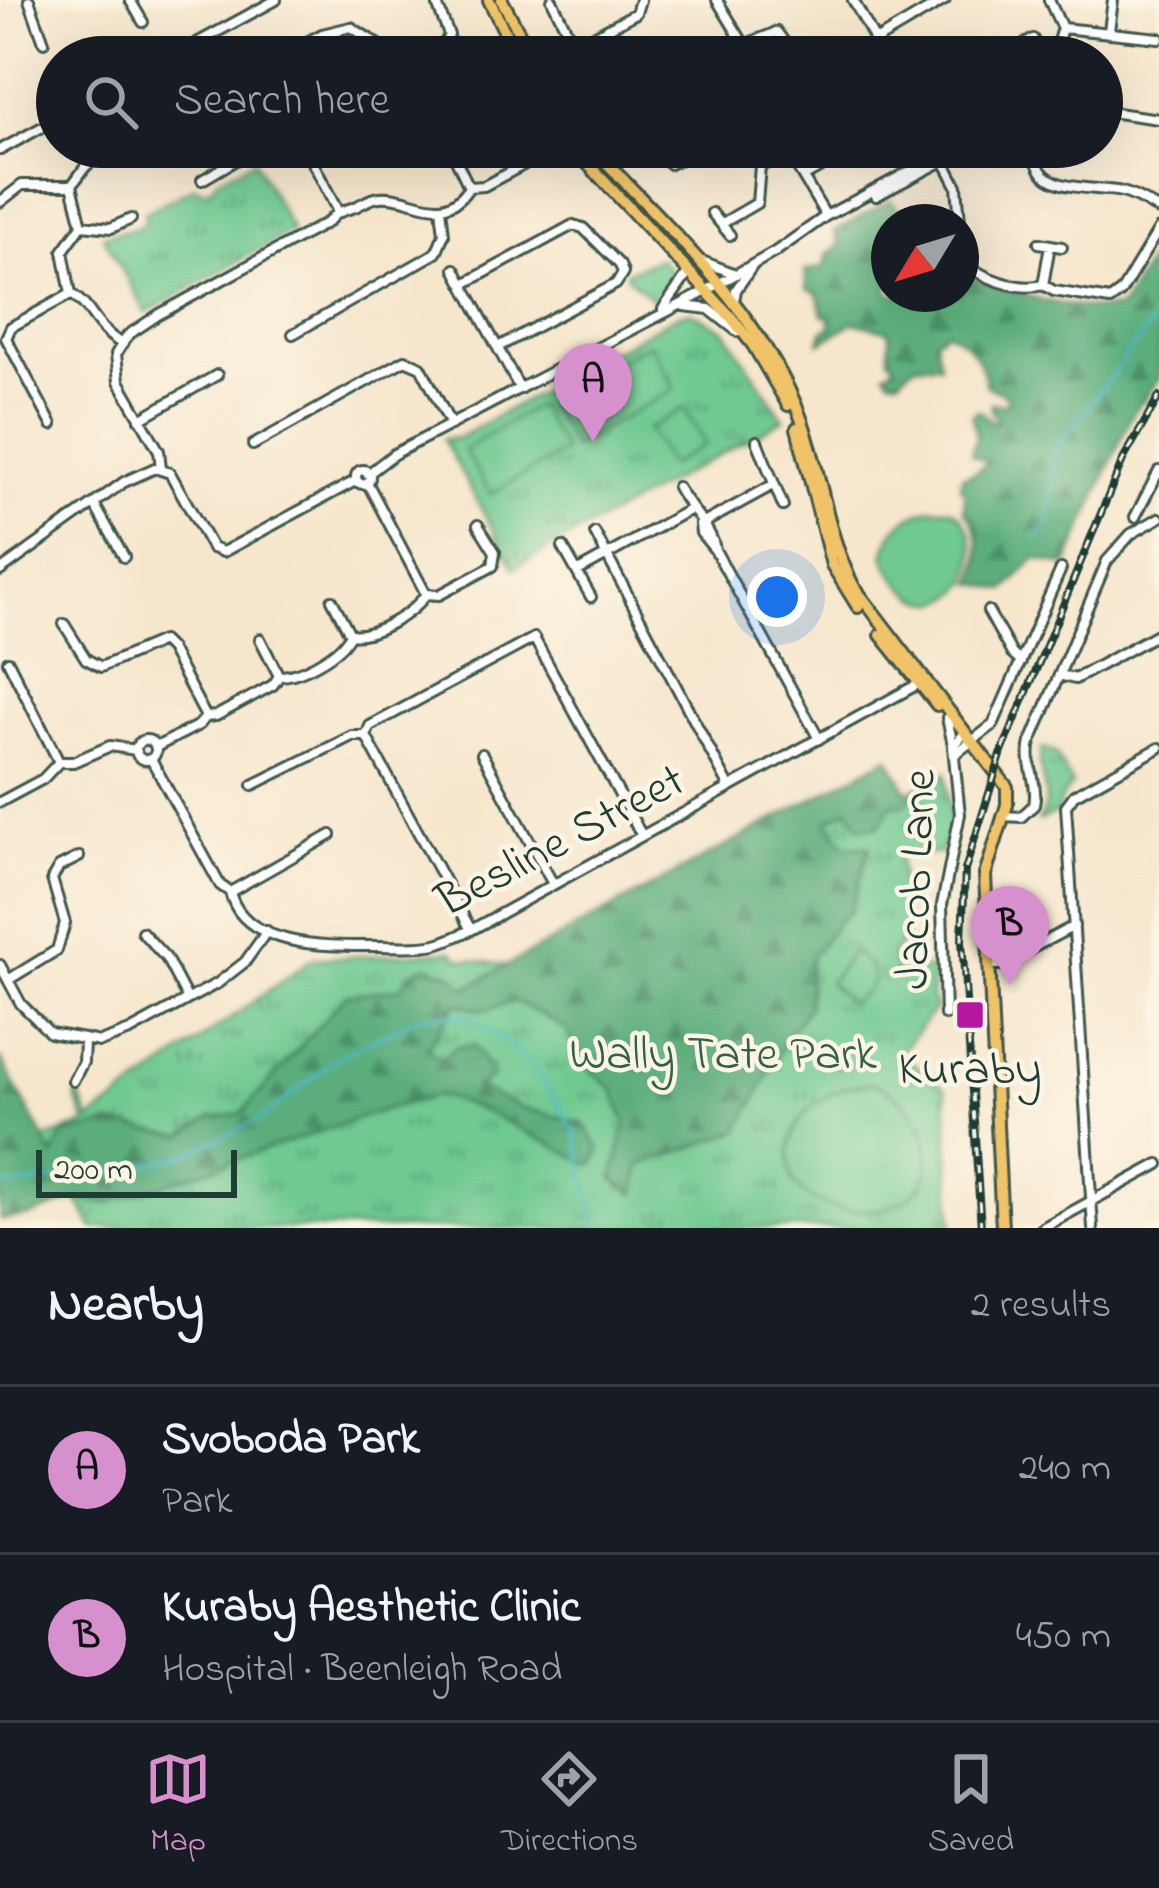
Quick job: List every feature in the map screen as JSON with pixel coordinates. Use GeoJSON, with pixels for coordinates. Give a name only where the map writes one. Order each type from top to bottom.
{"type":"FeatureCollection","features":[{"type":"Feature","properties":{"kind":"main road"},"geometry":{"type":"LineString","coordinates":[[489,0],[507,36]]}},
{"type":"Feature","properties":{"kind":"main road"},"geometry":{"type":"LineString","coordinates":[[502,0],[521,36]]}},
{"type":"Feature","properties":{"kind":"main road"},"geometry":{"type":"LineString","coordinates":[[592,168],[689,272],[734,301],[778,365],[801,417],[844,568],[947,718],[969,740]]}},
{"type":"Feature","properties":{"kind":"main road"},"geometry":{"type":"LineString","coordinates":[[611,168],[695,258],[753,345],[794,419],[837,577],[1007,787],[1004,816],[985,874],[1002,1228]]}},
{"type":"Feature","properties":{"kind":"street"},"geometry":{"type":"LineString","coordinates":[[29,0],[42,36]]}},
{"type":"Feature","properties":{"kind":"street"},"geometry":{"type":"LineString","coordinates":[[130,0],[143,22]]}},
{"type":"Feature","properties":{"kind":"street"},"geometry":{"type":"LineString","coordinates":[[210,36],[276,0]]}},
{"type":"Feature","properties":{"kind":"street"},"geometry":{"type":"LineString","coordinates":[[552,0],[570,36]]}},
{"type":"Feature","properties":{"kind":"street"},"geometry":{"type":"LineString","coordinates":[[594,36],[636,14],[640,0]]}},
{"type":"Feature","properties":{"kind":"street"},"geometry":{"type":"LineString","coordinates":[[717,0],[739,36]]}},
{"type":"Feature","properties":{"kind":"street"},"geometry":{"type":"LineString","coordinates":[[853,0],[873,36]]}},
{"type":"Feature","properties":{"kind":"street"},"geometry":{"type":"LineString","coordinates":[[886,36],[945,0]]}},
{"type":"Feature","properties":{"kind":"street"},"geometry":{"type":"LineString","coordinates":[[1049,0],[1062,28],[1060,36]]}},
{"type":"Feature","properties":{"kind":"street"},"geometry":{"type":"LineString","coordinates":[[1108,31],[1113,0]]}},
{"type":"Feature","properties":{"kind":"street"},"geometry":{"type":"LineString","coordinates":[[438,7],[448,36]]}},
{"type":"Feature","properties":{"kind":"street"},"geometry":{"type":"LineString","coordinates":[[318,36],[351,26],[366,36]]}},
{"type":"Feature","properties":{"kind":"street"},"geometry":{"type":"LineString","coordinates":[[1062,28],[1159,38]]}},
{"type":"Feature","properties":{"kind":"street"},"geometry":{"type":"LineString","coordinates":[[1123,114],[1159,119]]}},
{"type":"Feature","properties":{"kind":"street"},"geometry":{"type":"LineString","coordinates":[[0,150],[36,130]]}},
{"type":"Feature","properties":{"kind":"street"},"geometry":{"type":"LineString","coordinates":[[72,185],[85,168]]}},
{"type":"Feature","properties":{"kind":"street"},"geometry":{"type":"LineString","coordinates":[[202,180],[222,168]]}},
{"type":"Feature","properties":{"kind":"street"},"geometry":{"type":"LineString","coordinates":[[316,168],[338,210]]}},
{"type":"Feature","properties":{"kind":"street"},"geometry":{"type":"LineString","coordinates":[[460,168],[469,187]]}},
{"type":"Feature","properties":{"kind":"street"},"geometry":{"type":"LineString","coordinates":[[160,468],[159,451],[116,367],[116,354],[140,326],[328,221],[338,210],[384,196],[441,208],[457,201],[469,187],[484,186],[518,168]]}},
{"type":"Feature","properties":{"kind":"street"},"geometry":{"type":"LineString","coordinates":[[721,224],[757,203],[760,168]]}},
{"type":"Feature","properties":{"kind":"street"},"geometry":{"type":"LineString","coordinates":[[798,168],[826,216]]}},
{"type":"Feature","properties":{"kind":"street"},"geometry":{"type":"LineString","coordinates":[[806,176],[820,168]]}},
{"type":"Feature","properties":{"kind":"street"},"geometry":{"type":"LineString","coordinates":[[0,571],[124,482],[160,468],[170,473],[217,555],[231,550],[364,479],[394,454],[712,287],[826,216],[918,168]]}},
{"type":"Feature","properties":{"kind":"street"},"geometry":{"type":"LineString","coordinates":[[857,202],[931,168]]}},
{"type":"Feature","properties":{"kind":"street"},"geometry":{"type":"LineString","coordinates":[[948,168],[957,186],[959,204]]}},
{"type":"Feature","properties":{"kind":"street"},"geometry":{"type":"LineString","coordinates":[[1040,168],[1060,184],[1124,192],[1159,210]]}},
{"type":"Feature","properties":{"kind":"street"},"geometry":{"type":"LineString","coordinates":[[0,202],[22,185],[72,185]]}},
{"type":"Feature","properties":{"kind":"street"},"geometry":{"type":"LineString","coordinates":[[72,185],[82,225]]}},
{"type":"Feature","properties":{"kind":"street"},"geometry":{"type":"LineString","coordinates":[[292,334],[436,254],[444,234],[441,208]]}},
{"type":"Feature","properties":{"kind":"street"},"geometry":{"type":"LineString","coordinates":[[712,213],[730,235]]}},
{"type":"Feature","properties":{"kind":"street"},"geometry":{"type":"LineString","coordinates":[[82,225],[111,228],[130,219]]}},
{"type":"Feature","properties":{"kind":"street"},"geometry":{"type":"LineString","coordinates":[[71,294],[63,250],[82,225]]}},
{"type":"Feature","properties":{"kind":"street"},"geometry":{"type":"LineString","coordinates":[[464,284],[573,225],[583,227],[620,266],[623,273],[616,284],[498,346]]}},
{"type":"Feature","properties":{"kind":"street"},"geometry":{"type":"LineString","coordinates":[[979,271],[1014,285],[1043,285],[1054,291],[1114,299],[1159,229]]}},
{"type":"Feature","properties":{"kind":"street"},"geometry":{"type":"LineString","coordinates":[[1039,243],[1062,247]]}},
{"type":"Feature","properties":{"kind":"street"},"geometry":{"type":"LineString","coordinates":[[1043,285],[1050,245]]}},
{"type":"Feature","properties":{"kind":"street"},"geometry":{"type":"LineString","coordinates":[[695,258],[734,273]]}},
{"type":"Feature","properties":{"kind":"street"},"geometry":{"type":"LineString","coordinates":[[734,301],[753,263]]}},
{"type":"Feature","properties":{"kind":"street"},"geometry":{"type":"LineString","coordinates":[[455,269],[520,389]]}},
{"type":"Feature","properties":{"kind":"street"},"geometry":{"type":"LineString","coordinates":[[663,313],[689,272]]}},
{"type":"Feature","properties":{"kind":"street"},"geometry":{"type":"LineString","coordinates":[[71,294],[101,331],[123,344]]}},
{"type":"Feature","properties":{"kind":"street"},"geometry":{"type":"LineString","coordinates":[[52,425],[8,345],[8,331],[71,294]]}},
{"type":"Feature","properties":{"kind":"street"},"geometry":{"type":"LineString","coordinates":[[663,313],[701,306],[753,345]]}},
{"type":"Feature","properties":{"kind":"street"},"geometry":{"type":"LineString","coordinates":[[254,445],[405,360],[422,367],[451,425]]}},
{"type":"Feature","properties":{"kind":"street"},"geometry":{"type":"LineString","coordinates":[[140,418],[217,375]]}},
{"type":"Feature","properties":{"kind":"street"},"geometry":{"type":"LineString","coordinates":[[757,441],[783,506]]}},
{"type":"Feature","properties":{"kind":"street"},"geometry":{"type":"LineString","coordinates":[[1135,517],[1159,471]]}},
{"type":"Feature","properties":{"kind":"street"},"geometry":{"type":"LineString","coordinates":[[364,479],[425,594]]}},
{"type":"Feature","properties":{"kind":"street"},"geometry":{"type":"LineString","coordinates":[[700,525],[773,485]]}},
{"type":"Feature","properties":{"kind":"street"},"geometry":{"type":"LineString","coordinates":[[677,487],[819,739]]}},
{"type":"Feature","properties":{"kind":"street"},"geometry":{"type":"LineString","coordinates":[[94,504],[124,556]]}},
{"type":"Feature","properties":{"kind":"street"},"geometry":{"type":"LineString","coordinates":[[578,571],[689,510]]}},
{"type":"Feature","properties":{"kind":"street"},"geometry":{"type":"LineString","coordinates":[[1004,816],[1021,817],[1034,805],[1028,752],[1107,561],[1130,534],[1159,518]]}},
{"type":"Feature","properties":{"kind":"street"},"geometry":{"type":"LineString","coordinates":[[425,594],[439,595],[493,566],[495,551],[478,525]]}},
{"type":"Feature","properties":{"kind":"street"},"geometry":{"type":"LineString","coordinates":[[595,533],[730,788]]}},
{"type":"Feature","properties":{"kind":"street"},"geometry":{"type":"LineString","coordinates":[[563,547],[591,598]]}},
{"type":"Feature","properties":{"kind":"street"},"geometry":{"type":"LineString","coordinates":[[954,751],[993,725],[1061,569]]}},
{"type":"Feature","properties":{"kind":"street"},"geometry":{"type":"LineString","coordinates":[[350,634],[362,636],[418,606],[425,594]]}},
{"type":"Feature","properties":{"kind":"street"},"geometry":{"type":"LineString","coordinates":[[332,600],[350,634]]}},
{"type":"Feature","properties":{"kind":"street"},"geometry":{"type":"LineString","coordinates":[[988,611],[1021,662]]}},
{"type":"Feature","properties":{"kind":"street"},"geometry":{"type":"LineString","coordinates":[[64,624],[86,659],[101,667],[162,641],[206,717]]}},
{"type":"Feature","properties":{"kind":"street"},"geometry":{"type":"LineString","coordinates":[[1059,675],[1076,679],[1159,633]]}},
{"type":"Feature","properties":{"kind":"street"},"geometry":{"type":"LineString","coordinates":[[280,676],[290,676],[344,646],[350,634]]}},
{"type":"Feature","properties":{"kind":"street"},"geometry":{"type":"LineString","coordinates":[[366,736],[370,726],[534,638],[642,836]]}},
{"type":"Feature","properties":{"kind":"street"},"geometry":{"type":"LineString","coordinates":[[260,639],[280,676]]}},
{"type":"Feature","properties":{"kind":"street"},"geometry":{"type":"LineString","coordinates":[[8,661],[59,762]]}},
{"type":"Feature","properties":{"kind":"street"},"geometry":{"type":"LineString","coordinates":[[0,965],[33,1020],[50,1033],[84,1042],[115,1038],[231,974],[267,932],[233,904],[230,892],[220,885],[152,759],[156,747],[273,685],[280,676]]}},
{"type":"Feature","properties":{"kind":"street","name":"Besline Street"},"geometry":{"type":"LineString","coordinates":[[267,932],[308,946],[421,946],[471,930],[922,681]]}},
{"type":"Feature","properties":{"kind":"street","name":"Jacob Lane"},"geometry":{"type":"LineString","coordinates":[[945,1015],[943,892],[961,814],[952,727],[947,718]]}},
{"type":"Feature","properties":{"kind":"street"},"geometry":{"type":"LineString","coordinates":[[253,785],[352,736],[366,736]]}},
{"type":"Feature","properties":{"kind":"street"},"geometry":{"type":"LineString","coordinates":[[366,736],[471,930]]}},
{"type":"Feature","properties":{"kind":"street"},"geometry":{"type":"LineString","coordinates":[[136,750],[145,740],[156,747]]}},
{"type":"Feature","properties":{"kind":"street"},"geometry":{"type":"LineString","coordinates":[[0,802],[43,779],[59,762],[73,762],[110,746],[136,750]]}},
{"type":"Feature","properties":{"kind":"street"},"geometry":{"type":"LineString","coordinates":[[1093,1228],[1066,806],[1069,799],[1159,748]]}},
{"type":"Feature","properties":{"kind":"street"},"geometry":{"type":"LineString","coordinates":[[136,750],[140,758],[152,759]]}},
{"type":"Feature","properties":{"kind":"street"},"geometry":{"type":"LineString","coordinates":[[482,754],[553,884]]}},
{"type":"Feature","properties":{"kind":"street"},"geometry":{"type":"LineString","coordinates":[[230,892],[331,836]]}},
{"type":"Feature","properties":{"kind":"street"},"geometry":{"type":"LineString","coordinates":[[8,980],[57,950],[65,923],[52,879],[59,867],[79,856]]}},
{"type":"Feature","properties":{"kind":"street"},"geometry":{"type":"LineString","coordinates":[[988,965],[1000,965],[1074,926]]}},
{"type":"Feature","properties":{"kind":"street"},"geometry":{"type":"LineString","coordinates":[[142,932],[166,958],[187,998]]}},
{"type":"Feature","properties":{"kind":"street"},"geometry":{"type":"LineString","coordinates":[[73,1081],[84,1042]]}},
{"type":"Feature","properties":{"kind":"street"},"geometry":{"type":"LineString","coordinates":[[1042,1228],[1159,1164]]}},
{"type":"Feature","properties":{"kind":"green space"},"geometry":{"type":"Polygon","coordinates":[[[239,168],[258,168],[292,231],[146,313],[103,235],[138,228],[146,220],[144,213],[194,187],[208,191],[218,179],[239,168]]]}},
{"type":"Feature","properties":{"kind":"green space"},"geometry":{"type":"Polygon","coordinates":[[[871,211],[871,312],[979,312],[979,278],[1040,299],[1120,308],[1159,244],[1159,379],[1131,416],[1067,566],[1036,558],[1006,590],[973,583],[979,544],[964,510],[965,493],[960,486],[962,476],[988,462],[971,454],[976,436],[972,415],[978,410],[995,423],[991,403],[1006,404],[1008,399],[986,386],[974,353],[946,331],[935,339],[940,364],[916,364],[898,379],[885,372],[895,366],[889,357],[890,331],[854,322],[820,343],[823,331],[831,327],[831,317],[823,314],[818,294],[807,289],[805,271],[824,267],[828,253],[840,246],[835,231],[871,211]]]}},
{"type":"Feature","properties":{"kind":"green space"},"geometry":{"type":"Polygon","coordinates":[[[660,258],[677,278],[656,302],[626,272],[660,258]]]}},
{"type":"Feature","properties":{"kind":"green space"},"geometry":{"type":"Polygon","coordinates":[[[690,312],[724,329],[784,419],[514,568],[443,439],[458,438],[690,312]]]}},
{"type":"Feature","properties":{"kind":"green space"},"geometry":{"type":"Polygon","coordinates":[[[650,343],[675,389],[572,447],[547,401],[650,343]]]}},
{"type":"Feature","properties":{"kind":"green space"},"geometry":{"type":"Polygon","coordinates":[[[537,405],[564,451],[491,494],[464,450],[537,405]]]}},
{"type":"Feature","properties":{"kind":"green space"},"geometry":{"type":"Polygon","coordinates":[[[684,408],[705,444],[669,466],[648,429],[684,408]]]}},
{"type":"Feature","properties":{"kind":"green space"},"geometry":{"type":"Polygon","coordinates":[[[932,508],[949,508],[959,514],[973,545],[969,579],[940,602],[906,589],[884,555],[900,524],[932,508]]]}},
{"type":"Feature","properties":{"kind":"green space"},"geometry":{"type":"Polygon","coordinates":[[[1042,748],[1055,753],[1072,784],[1058,812],[1038,822],[1045,803],[1042,748]]]}},
{"type":"Feature","properties":{"kind":"green space","name":"Wally Tate Park"},"geometry":{"type":"Polygon","coordinates":[[[889,757],[908,792],[946,772],[951,825],[941,853],[899,857],[906,938],[892,954],[896,972],[934,968],[931,998],[936,1007],[900,1053],[946,1089],[953,1228],[93,1228],[43,1139],[86,1124],[76,1097],[80,1096],[90,1121],[312,959],[453,951],[458,958],[511,966],[889,757]]]}},
{"type":"Feature","properties":{"kind":"green space"},"geometry":{"type":"Polygon","coordinates":[[[889,757],[908,792],[946,772],[902,805],[891,805],[879,826],[860,827],[848,809],[827,821],[846,847],[870,846],[850,912],[810,958],[808,1007],[739,1131],[641,1165],[635,1194],[613,1179],[626,1124],[614,1090],[585,1066],[566,1029],[515,1001],[485,1010],[456,1004],[427,1049],[440,1058],[457,1047],[474,1045],[493,1076],[478,1088],[522,1108],[583,1123],[600,1149],[592,1165],[441,1095],[392,1107],[109,1203],[76,1199],[31,1216],[0,1220],[0,1057],[53,1156],[63,1135],[109,1124],[183,1136],[211,1118],[241,1114],[346,995],[402,988],[408,974],[426,966],[450,973],[466,988],[889,757]]]}},
{"type":"Feature","properties":{"kind":"green space"},"geometry":{"type":"Polygon","coordinates":[[[853,951],[870,966],[873,980],[850,1003],[829,983],[853,951]]]}},
{"type":"Feature","properties":{"kind":"green space"},"geometry":{"type":"Polygon","coordinates":[[[873,1083],[904,1103],[920,1125],[928,1164],[921,1186],[904,1200],[881,1208],[830,1206],[808,1196],[793,1181],[789,1161],[797,1126],[820,1100],[873,1083]]]}},
{"type":"Feature","properties":{"kind":"waterway"},"geometry":{"type":"LineString","coordinates":[[1037,540],[1050,518],[1055,450],[1159,313]]}},
{"type":"Feature","properties":{"kind":"waterway"},"geometry":{"type":"LineString","coordinates":[[0,1187],[101,1174],[180,1157],[262,1119],[337,1058],[421,1016],[465,1015],[500,1037],[540,1075],[575,1131],[593,1209]]}},
{"type":"Feature","properties":{"kind":"waterway"},"geometry":{"type":"LineString","coordinates":[[595,1218],[598,1228]]}},
{"type":"Feature","properties":{"kind":"railway"},"geometry":{"type":"LineString","coordinates":[[981,1228],[962,940],[965,870],[1002,752],[1123,460],[1159,397]]}},
{"type":"Feature","properties":{"kind":"place","name":"Svoboda Park"},"geometry":{"type":"Point","coordinates":[593,442]}},
{"type":"Feature","properties":{"kind":"place","name":"Kuraby Aesthetic Clinic"},"geometry":{"type":"Point","coordinates":[1010,985]}},
{"type":"Feature","properties":{"kind":"place","name":"Kuraby"},"geometry":{"type":"Point","coordinates":[970,1015]}}]}
